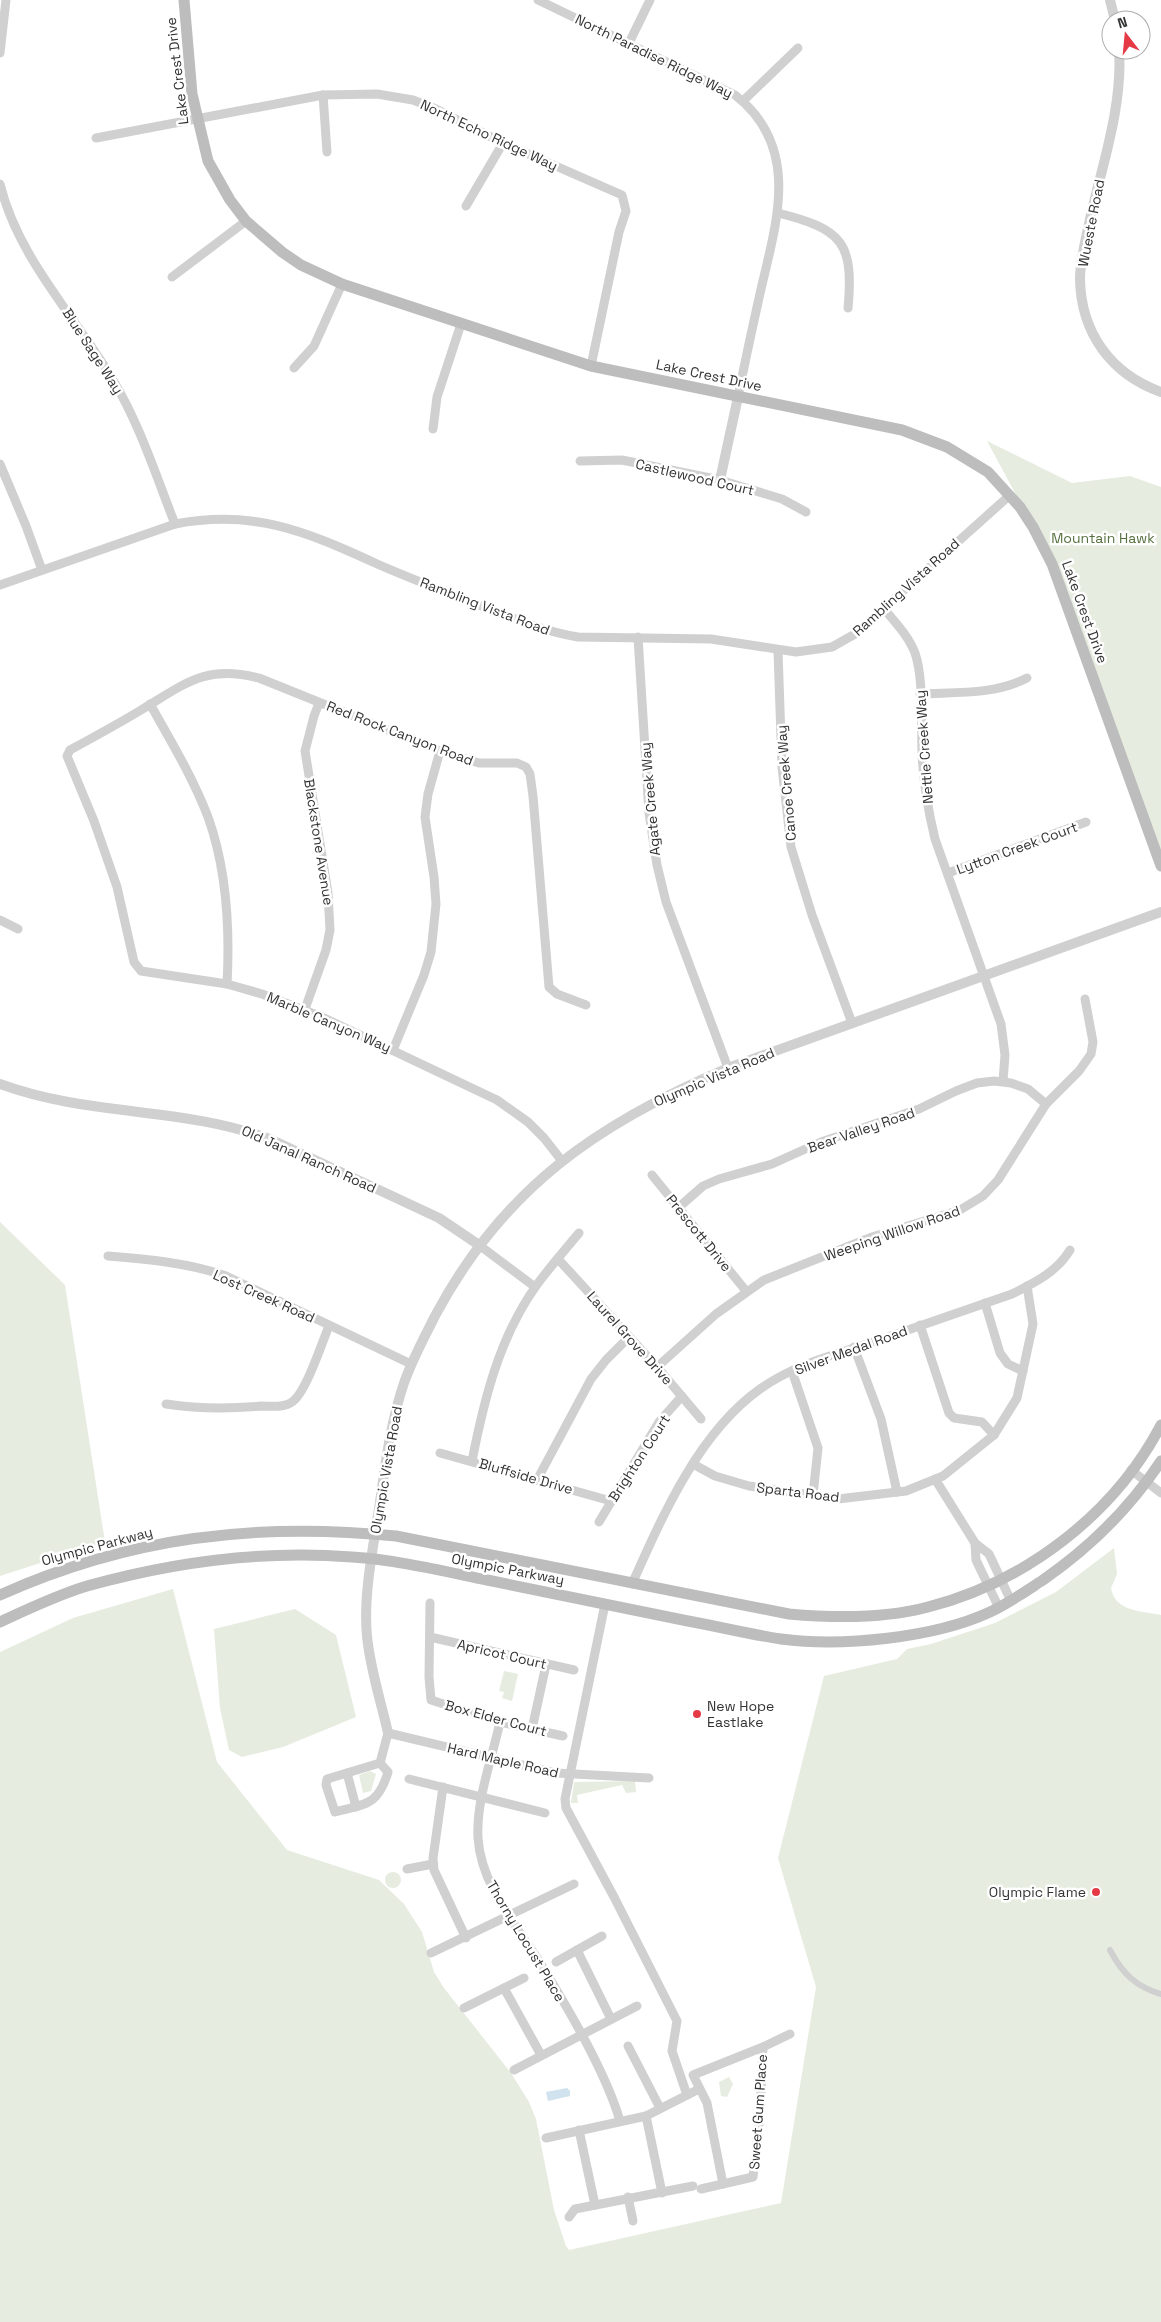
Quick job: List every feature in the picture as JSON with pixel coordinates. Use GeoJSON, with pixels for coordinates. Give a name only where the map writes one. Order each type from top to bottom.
{"type":"FeatureCollection","features":[{"type":"Feature","properties":{"kind":"main road","name":"Lake Crest Drive"},"geometry":{"type":"LineString","coordinates":[[184,0],[197,118],[208,160],[217,180],[246,221],[276,247],[301,265],[342,284],[591,366],[902,430],[947,447],[988,472],[1010,495],[1033,527],[1052,564],[1161,866]]}},
{"type":"Feature","properties":{"kind":"main road"},"geometry":{"type":"LineString","coordinates":[[1001,1580],[1041,1557],[1059,1544],[1098,1508],[1131,1470],[1161,1426]]}},
{"type":"Feature","properties":{"kind":"main road"},"geometry":{"type":"LineString","coordinates":[[1011,1601],[1069,1561],[1111,1524],[1161,1461]]}},
{"type":"Feature","properties":{"kind":"main road","name":"Olympic Parkway"},"geometry":{"type":"LineString","coordinates":[[0,1595],[40,1577],[81,1563],[207,1535],[300,1530],[399,1537],[789,1614],[826,1617],[872,1614],[928,1607],[1001,1580]]}},
{"type":"Feature","properties":{"kind":"main road","name":"Olympic Parkway"},"geometry":{"type":"LineString","coordinates":[[0,1622],[84,1587],[207,1560],[302,1554],[391,1561],[783,1639],[864,1640],[919,1633],[988,1613],[1011,1601]]}},
{"type":"Feature","properties":{"kind":"street"},"geometry":{"type":"LineString","coordinates":[[0,53],[6,0]]}},
{"type":"Feature","properties":{"kind":"street","name":"North Paradise Ridge Way"},"geometry":{"type":"LineString","coordinates":[[538,0],[718,85],[743,101]]}},
{"type":"Feature","properties":{"kind":"street"},"geometry":{"type":"LineString","coordinates":[[629,43],[650,0]]}},
{"type":"Feature","properties":{"kind":"street"},"geometry":{"type":"LineString","coordinates":[[720,480],[778,213],[780,192],[777,156],[766,132],[743,101],[798,48]]}},
{"type":"Feature","properties":{"kind":"street","name":"Wueste Road"},"geometry":{"type":"LineString","coordinates":[[1119,60],[1116,106],[1082,259],[1081,297],[1091,330],[1109,358],[1130,378],[1161,392]]}},
{"type":"Feature","properties":{"kind":"street","name":"North Echo Ridge Way"},"geometry":{"type":"LineString","coordinates":[[96,138],[323,95],[377,94],[413,100],[503,143],[622,195],[626,211],[619,232],[591,366]]}},
{"type":"Feature","properties":{"kind":"street"},"geometry":{"type":"LineString","coordinates":[[323,95],[326,152]]}},
{"type":"Feature","properties":{"kind":"street"},"geometry":{"type":"LineString","coordinates":[[466,206],[503,143]]}},
{"type":"Feature","properties":{"kind":"street","name":"Blue Sage Way"},"geometry":{"type":"LineString","coordinates":[[0,184],[6,205],[25,248],[103,364],[126,404],[175,524]]}},
{"type":"Feature","properties":{"kind":"street"},"geometry":{"type":"LineString","coordinates":[[778,213],[825,228],[841,245],[847,256],[850,273],[848,308]]}},
{"type":"Feature","properties":{"kind":"street"},"geometry":{"type":"LineString","coordinates":[[172,277],[246,221]]}},
{"type":"Feature","properties":{"kind":"street"},"geometry":{"type":"LineString","coordinates":[[294,368],[314,346],[342,284]]}},
{"type":"Feature","properties":{"kind":"street"},"geometry":{"type":"LineString","coordinates":[[434,430],[437,398],[461,324]]}},
{"type":"Feature","properties":{"kind":"street","name":"Castlewood Court"},"geometry":{"type":"LineString","coordinates":[[580,461],[622,460],[720,480],[782,499],[806,512]]}},
{"type":"Feature","properties":{"kind":"street"},"geometry":{"type":"LineString","coordinates":[[0,464],[42,570]]}},
{"type":"Feature","properties":{"kind":"street","name":"Rambling Vista Road"},"geometry":{"type":"LineString","coordinates":[[0,585],[175,524],[197,519],[239,518],[281,525],[322,539],[436,588],[537,627],[578,637],[711,639],[778,651],[812,651],[832,646],[855,634],[885,610],[1010,495]]}},
{"type":"Feature","properties":{"kind":"street","name":"Nettle Creek Way"},"geometry":{"type":"LineString","coordinates":[[885,610],[912,646],[919,670],[922,753],[928,810],[948,873],[985,975],[1004,1040],[1003,1081]]}},
{"type":"Feature","properties":{"kind":"street","name":"Agate Creek Way"},"geometry":{"type":"LineString","coordinates":[[638,637],[649,813],[657,865],[666,902],[728,1068]]}},
{"type":"Feature","properties":{"kind":"street","name":"Canoe Creek Way"},"geometry":{"type":"LineString","coordinates":[[778,651],[782,767],[791,848],[809,906],[852,1023]]}},
{"type":"Feature","properties":{"kind":"street","name":"Red Rock Canyon Road"},"geometry":{"type":"LineString","coordinates":[[67,756],[70,750],[182,684],[195,678],[218,673],[238,672],[259,678],[440,751],[479,763],[517,764],[526,767],[530,774],[549,987],[557,994],[586,1005]]}},
{"type":"Feature","properties":{"kind":"street"},"geometry":{"type":"LineString","coordinates":[[920,694],[991,690],[1010,687],[1027,678]]}},
{"type":"Feature","properties":{"kind":"street","name":"Blackstone Avenue"},"geometry":{"type":"LineString","coordinates":[[305,1009],[326,950],[330,930],[328,893],[305,751],[314,716],[320,702]]}},
{"type":"Feature","properties":{"kind":"street"},"geometry":{"type":"LineString","coordinates":[[150,704],[184,764],[211,828],[222,875],[226,907],[229,945],[227,984]]}},
{"type":"Feature","properties":{"kind":"street"},"geometry":{"type":"LineString","coordinates":[[393,1050],[424,975],[431,952],[436,904],[425,817],[428,794],[440,751]]}},
{"type":"Feature","properties":{"kind":"street","name":"Marble Canyon Way"},"geometry":{"type":"LineString","coordinates":[[67,756],[94,821],[117,887],[134,962],[141,970],[227,984],[305,1009],[497,1100],[522,1117],[544,1138],[562,1162]]}},
{"type":"Feature","properties":{"kind":"street","name":"Lytton Creek Court"},"geometry":{"type":"LineString","coordinates":[[948,873],[1086,822]]}},
{"type":"Feature","properties":{"kind":"street","name":"Olympic Vista Road"},"geometry":{"type":"LineString","coordinates":[[388,1733],[366,1635],[374,1534],[389,1442],[403,1385],[411,1364],[446,1295],[478,1245],[530,1188],[584,1144],[642,1108],[676,1090],[728,1068],[1161,912]]}},
{"type":"Feature","properties":{"kind":"street"},"geometry":{"type":"LineString","coordinates":[[0,920],[18,929]]}},
{"type":"Feature","properties":{"kind":"street","name":"Weeping Willow Road"},"geometry":{"type":"LineString","coordinates":[[657,1367],[716,1314],[764,1280],[872,1237],[955,1212],[972,1204],[998,1180],[1046,1104],[1078,1071],[1091,1054],[1093,1042],[1085,999]]}},
{"type":"Feature","properties":{"kind":"street","name":"Bear Valley Road"},"geometry":{"type":"LineString","coordinates":[[678,1208],[703,1186],[719,1179],[772,1164],[821,1142],[919,1109],[969,1085],[986,1081],[1003,1081],[1028,1089],[1046,1104]]}},
{"type":"Feature","properties":{"kind":"street","name":"Old Janal Ranch Road"},"geometry":{"type":"LineString","coordinates":[[0,1084],[34,1096],[60,1102],[191,1118],[246,1130],[272,1140],[427,1212],[478,1245],[535,1287]]}},
{"type":"Feature","properties":{"kind":"street","name":"Prescott Drive"},"geometry":{"type":"LineString","coordinates":[[652,1175],[746,1292]]}},
{"type":"Feature","properties":{"kind":"street"},"geometry":{"type":"LineString","coordinates":[[472,1461],[494,1368],[512,1327],[535,1287],[579,1233]]}},
{"type":"Feature","properties":{"kind":"street","name":"Silver Medal Road"},"geometry":{"type":"LineString","coordinates":[[632,1584],[676,1490],[703,1448],[735,1411],[760,1390],[804,1364],[985,1304],[1027,1286],[1064,1261],[1070,1250]]}},
{"type":"Feature","properties":{"kind":"street","name":"Lost Creek Road"},"geometry":{"type":"LineString","coordinates":[[108,1256],[206,1269],[226,1276],[411,1364]]}},
{"type":"Feature","properties":{"kind":"street","name":"Laurel Grove Drive"},"geometry":{"type":"LineString","coordinates":[[558,1259],[657,1367],[701,1419]]}},
{"type":"Feature","properties":{"kind":"street","name":"Sparta Road"},"geometry":{"type":"LineString","coordinates":[[693,1464],[714,1476],[749,1486],[838,1500],[906,1491],[935,1479],[956,1466],[994,1435],[1017,1398],[1033,1324],[1027,1286]]}},
{"type":"Feature","properties":{"kind":"street"},"geometry":{"type":"LineString","coordinates":[[985,1304],[1000,1353],[1008,1364],[1023,1371]]}},
{"type":"Feature","properties":{"kind":"street"},"geometry":{"type":"LineString","coordinates":[[920,1325],[949,1413],[954,1418],[978,1420],[988,1426],[994,1435]]}},
{"type":"Feature","properties":{"kind":"street"},"geometry":{"type":"LineString","coordinates":[[166,1404],[197,1409],[221,1409],[283,1406],[293,1402],[308,1378],[329,1326]]}},
{"type":"Feature","properties":{"kind":"street"},"geometry":{"type":"LineString","coordinates":[[537,1480],[591,1379],[606,1360],[630,1337]]}},
{"type":"Feature","properties":{"kind":"street"},"geometry":{"type":"LineString","coordinates":[[854,1347],[882,1419],[897,1492]]}},
{"type":"Feature","properties":{"kind":"street"},"geometry":{"type":"LineString","coordinates":[[792,1371],[818,1448],[813,1495]]}},
{"type":"Feature","properties":{"kind":"street","name":"Brighton Court"},"geometry":{"type":"LineString","coordinates":[[599,1522],[659,1422],[682,1396]]}},
{"type":"Feature","properties":{"kind":"street","name":"Bluffside Drive"},"geometry":{"type":"LineString","coordinates":[[440,1453],[611,1501]]}},
{"type":"Feature","properties":{"kind":"street"},"geometry":{"type":"LineString","coordinates":[[1131,1470],[1161,1494]]}},
{"type":"Feature","properties":{"kind":"street"},"geometry":{"type":"LineString","coordinates":[[935,1479],[976,1543],[989,1554],[1011,1601]]}},
{"type":"Feature","properties":{"kind":"street"},"geometry":{"type":"LineString","coordinates":[[976,1543],[976,1560],[998,1608]]}},
{"type":"Feature","properties":{"kind":"street"},"geometry":{"type":"LineString","coordinates":[[430,1603],[430,1637]]}},
{"type":"Feature","properties":{"kind":"street"},"geometry":{"type":"LineString","coordinates":[[605,1604],[565,1799],[566,1808],[677,2021],[672,2051],[687,2095]]}},
{"type":"Feature","properties":{"kind":"street","name":"Apricot Court"},"geometry":{"type":"LineString","coordinates":[[430,1637],[574,1670]]}},
{"type":"Feature","properties":{"kind":"street","name":"Box Elder Court"},"geometry":{"type":"LineString","coordinates":[[430,1637],[431,1700],[500,1722],[563,1736]]}},
{"type":"Feature","properties":{"kind":"street"},"geometry":{"type":"LineString","coordinates":[[532,1729],[546,1665]]}},
{"type":"Feature","properties":{"kind":"street","name":"Thorny Locust Place"},"geometry":{"type":"LineString","coordinates":[[500,1722],[482,1797],[478,1826],[484,1870],[509,1917],[543,1968],[576,2037],[613,2097],[620,2122]]}},
{"type":"Feature","properties":{"kind":"street"},"geometry":{"type":"LineString","coordinates":[[380,1763],[388,1733]]}},
{"type":"Feature","properties":{"kind":"street","name":"Hard Maple Road"},"geometry":{"type":"LineString","coordinates":[[388,1733],[556,1773],[649,1778]]}},
{"type":"Feature","properties":{"kind":"street"},"geometry":{"type":"LineString","coordinates":[[380,1763],[388,1772],[384,1787],[373,1801],[335,1812],[332,1808],[326,1785],[327,1779],[380,1763]]}},
{"type":"Feature","properties":{"kind":"street"},"geometry":{"type":"LineString","coordinates":[[346,1773],[356,1806]]}},
{"type":"Feature","properties":{"kind":"street"},"geometry":{"type":"LineString","coordinates":[[409,1779],[545,1813]]}},
{"type":"Feature","properties":{"kind":"street"},"geometry":{"type":"LineString","coordinates":[[443,1787],[433,1864],[434,1870],[466,1938]]}},
{"type":"Feature","properties":{"kind":"street"},"geometry":{"type":"LineString","coordinates":[[406,1868],[433,1864]]}},
{"type":"Feature","properties":{"kind":"street"},"geometry":{"type":"LineString","coordinates":[[431,1953],[466,1938],[574,1884]]}},
{"type":"Feature","properties":{"kind":"street"},"geometry":{"type":"LineString","coordinates":[[556,1962],[602,1936]]}},
{"type":"Feature","properties":{"kind":"street"},"geometry":{"type":"LineString","coordinates":[[577,1950],[611,2019]]}},
{"type":"Feature","properties":{"kind":"street"},"geometry":{"type":"LineString","coordinates":[[1110,1950],[1122,1971],[1147,1989],[1161,1994]]}},
{"type":"Feature","properties":{"kind":"street"},"geometry":{"type":"LineString","coordinates":[[464,2008],[524,1978]]}},
{"type":"Feature","properties":{"kind":"street"},"geometry":{"type":"LineString","coordinates":[[504,1988],[541,2055]]}},
{"type":"Feature","properties":{"kind":"street"},"geometry":{"type":"LineString","coordinates":[[514,2070],[637,2006]]}},
{"type":"Feature","properties":{"kind":"street"},"geometry":{"type":"LineString","coordinates":[[569,2217],[575,2209],[662,2192],[723,2184],[707,2103],[693,2075],[790,2034]]}},
{"type":"Feature","properties":{"kind":"street"},"geometry":{"type":"LineString","coordinates":[[628,2046],[660,2108]]}},
{"type":"Feature","properties":{"kind":"street","name":"Sweet Gum Place"},"geometry":{"type":"LineString","coordinates":[[723,2184],[753,2177],[760,2115],[763,2047]]}},
{"type":"Feature","properties":{"kind":"street"},"geometry":{"type":"LineString","coordinates":[[546,2138],[646,2116],[699,2089]]}},
{"type":"Feature","properties":{"kind":"street"},"geometry":{"type":"LineString","coordinates":[[646,2116],[662,2192]]}},
{"type":"Feature","properties":{"kind":"street"},"geometry":{"type":"LineString","coordinates":[[579,2130],[595,2205]]}},
{"type":"Feature","properties":{"kind":"street"},"geometry":{"type":"LineString","coordinates":[[628,2198],[633,2220]]}},
{"type":"Feature","properties":{"kind":"green space","name":"Mountain Hawk"},"geometry":{"type":"Polygon","coordinates":[[[987,441],[1072,483],[1130,476],[1161,487],[1161,866],[1042,543],[987,441]]]}},
{"type":"Feature","properties":{"kind":"green space"},"geometry":{"type":"Polygon","coordinates":[[[0,1222],[65,1285],[105,1542],[0,1576],[0,1222]]]}},
{"type":"Feature","properties":{"kind":"green space"},"geometry":{"type":"Polygon","coordinates":[[[1114,1548],[1117,1574],[1111,1588],[1118,1602],[1130,1609],[1161,1615],[1161,2322],[0,2322],[0,1652],[73,1618],[173,1589],[217,1762],[287,1850],[379,1880],[404,1904],[422,1932],[434,1972],[444,1988],[511,2073],[529,2102],[536,2119],[554,2210],[569,2250],[781,2203],[816,1987],[778,1858],[824,1676],[897,1659],[907,1649],[931,1644],[995,1623],[1056,1592],[1114,1548]]]}},
{"type":"Feature","properties":{"kind":"green space"},"geometry":{"type":"Polygon","coordinates":[[[295,1609],[336,1635],[356,1717],[283,1747],[242,1757],[229,1750],[220,1708],[214,1629],[295,1609]]]}},
{"type":"Feature","properties":{"kind":"green space"},"geometry":{"type":"Polygon","coordinates":[[[504,1671],[518,1674],[512,1701],[502,1698],[504,1692],[499,1691],[504,1671]]]}},
{"type":"Feature","properties":{"kind":"green space"},"geometry":{"type":"Polygon","coordinates":[[[370,1771],[376,1774],[371,1791],[363,1793],[359,1775],[370,1771]]]}},
{"type":"Feature","properties":{"kind":"green space"},"geometry":{"type":"Polygon","coordinates":[[[635,1781],[636,1792],[626,1793],[622,1785],[577,1795],[578,1803],[571,1803],[574,1782],[635,1781]]]}},
{"type":"Feature","properties":{"kind":"green space"},"geometry":{"type":"Polygon","coordinates":[[[393,1872],[401,1880],[393,1888],[385,1880],[393,1872]]]}},
{"type":"Feature","properties":{"kind":"green space"},"geometry":{"type":"Polygon","coordinates":[[[729,2077],[733,2084],[727,2097],[721,2096],[719,2082],[729,2077]]]}},
{"type":"Feature","properties":{"kind":"water"},"geometry":{"type":"Polygon","coordinates":[[[567,2088],[570,2091],[570,2096],[548,2101],[546,2092],[567,2088]]]}},
{"type":"Feature","properties":{"kind":"place","name":"New Hope Eastlake"},"geometry":{"type":"Point","coordinates":[697,1714]}},
{"type":"Feature","properties":{"kind":"place","name":"Olympic Flame"},"geometry":{"type":"Point","coordinates":[1096,1892]}}]}
